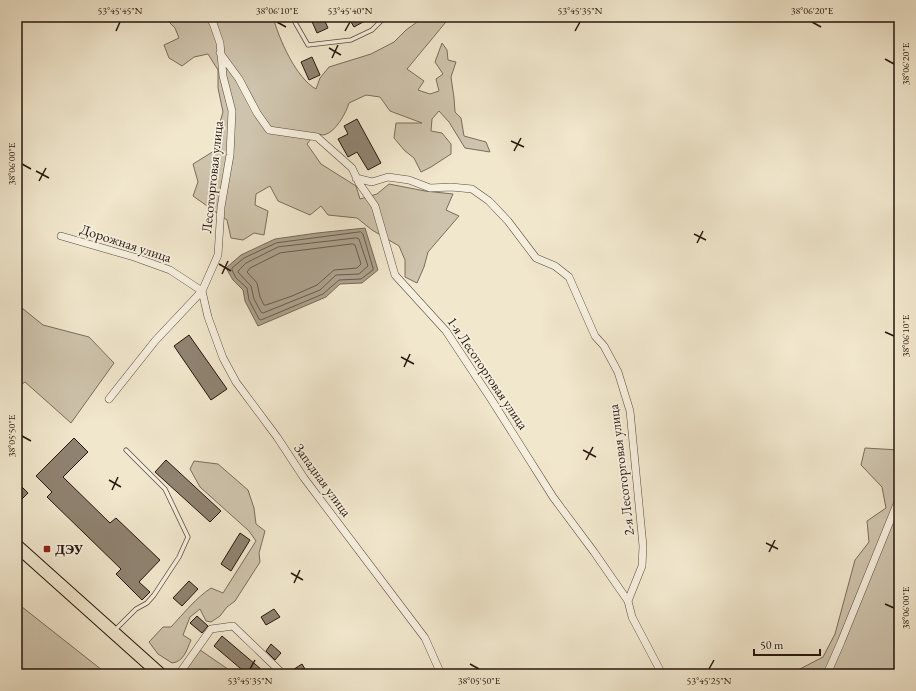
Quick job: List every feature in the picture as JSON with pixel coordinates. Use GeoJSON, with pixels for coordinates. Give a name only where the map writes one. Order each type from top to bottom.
{"type":"FeatureCollection","features":[{"type":"Feature","properties":{"kind":"main road"},"geometry":{"type":"LineString","coordinates":[[17,546],[160,674]]}},
{"type":"Feature","properties":{"kind":"street","name":"Лесоторговая улица"},"geometry":{"type":"LineString","coordinates":[[109,399],[155,341],[202,291],[218,254],[221,207],[230,155],[232,111],[222,76],[220,43],[213,23],[209,17]]}},
{"type":"Feature","properties":{"kind":"street","name":"1-я Лесоторговая улица"},"geometry":{"type":"LineString","coordinates":[[220,53],[239,79],[257,113],[269,130],[317,137],[352,168],[356,178],[375,206],[396,275],[446,331],[492,399],[553,497],[628,601]]}},
{"type":"Feature","properties":{"kind":"street","name":"2-я Лесоторговая улица"},"geometry":{"type":"LineString","coordinates":[[356,178],[372,182],[388,177],[409,180],[430,188],[451,187],[472,189],[490,201],[508,221],[536,258],[555,266],[569,277],[595,336],[604,346],[618,372],[630,411],[644,546],[642,566],[628,601]]}},
{"type":"Feature","properties":{"kind":"street","name":"Дорожная улица"},"geometry":{"type":"LineString","coordinates":[[61,236],[134,257],[170,270],[202,291]]}},
{"type":"Feature","properties":{"kind":"street","name":"Западная улица"},"geometry":{"type":"LineString","coordinates":[[202,291],[208,317],[223,358],[236,382],[277,437],[304,478],[425,638],[441,674]]}},
{"type":"Feature","properties":{"kind":"street"},"geometry":{"type":"LineString","coordinates":[[827,674],[899,500]]}},
{"type":"Feature","properties":{"kind":"street"},"geometry":{"type":"LineString","coordinates":[[628,601],[632,617],[662,674]]}},
{"type":"Feature","properties":{"kind":"street"},"geometry":{"type":"LineString","coordinates":[[179,674],[211,629],[233,626],[283,674]]}},
{"type":"Feature","properties":{"kind":"lane"},"geometry":{"type":"LineString","coordinates":[[292,17],[308,45],[351,40],[372,30],[385,17]]}},
{"type":"Feature","properties":{"kind":"lane"},"geometry":{"type":"LineString","coordinates":[[112,632],[136,609],[147,603],[154,595],[179,557],[188,537],[165,489],[126,450]]}},
{"type":"Feature","properties":{"kind":"shaded area"},"geometry":{"type":"Polygon","coordinates":[[[169,17],[273,17],[279,36],[289,57],[302,76],[316,89],[320,78],[329,67],[371,54],[394,42],[406,30],[424,17],[450,17],[407,69],[424,81],[418,90],[430,94],[439,91],[436,79],[443,74],[435,62],[442,43],[447,50],[448,60],[456,62],[451,77],[455,112],[461,118],[464,136],[486,142],[490,152],[465,148],[449,122],[439,111],[432,119],[431,131],[442,133],[451,144],[451,154],[421,172],[414,158],[405,151],[394,138],[396,123],[422,123],[390,111],[380,97],[366,95],[349,103],[346,112],[333,130],[324,135],[315,134],[307,144],[321,164],[356,186],[360,199],[377,194],[389,184],[425,191],[453,194],[446,210],[459,216],[428,252],[424,267],[417,283],[405,277],[405,260],[399,246],[372,230],[357,218],[328,215],[321,206],[310,215],[278,201],[270,186],[256,194],[255,205],[268,211],[264,235],[254,233],[243,240],[231,238],[227,220],[193,196],[198,182],[193,164],[214,151],[218,144],[217,132],[223,112],[218,88],[218,70],[208,54],[194,57],[182,66],[169,58],[164,45],[179,38],[175,28],[167,20],[169,17]]]}},
{"type":"Feature","properties":{"kind":"shaded area"},"geometry":{"type":"Polygon","coordinates":[[[17,304],[43,325],[89,337],[114,363],[71,423],[25,382],[17,387],[17,304]]]}},
{"type":"Feature","properties":{"kind":"shaded area"},"geometry":{"type":"Polygon","coordinates":[[[865,448],[899,450],[899,674],[796,674],[798,670],[823,657],[835,634],[855,560],[869,542],[867,521],[886,508],[882,487],[861,465],[865,448]]]}},
{"type":"Feature","properties":{"kind":"shaded area"},"geometry":{"type":"Polygon","coordinates":[[[194,461],[218,464],[248,490],[254,508],[256,524],[265,531],[259,553],[260,562],[235,601],[227,607],[220,616],[211,622],[206,621],[200,609],[190,617],[183,635],[191,640],[182,658],[172,663],[158,654],[149,642],[163,627],[171,627],[195,601],[211,588],[223,593],[256,541],[249,531],[200,487],[190,469],[194,461]]]}},
{"type":"Feature","properties":{"kind":"shaded area"},"geometry":{"type":"Polygon","coordinates":[[[17,603],[107,674],[17,674],[17,603]]]}},
{"type":"Feature","properties":{"kind":"shaded area"},"geometry":{"type":"Polygon","coordinates":[[[200,650],[235,674],[183,674],[200,650]]]}},
{"type":"Feature","properties":{"kind":"water"},"geometry":{"type":"Polygon","coordinates":[[[365,228],[378,270],[362,283],[340,284],[326,297],[258,326],[245,301],[243,290],[233,280],[226,268],[241,255],[275,239],[365,228]]]}},
{"type":"Feature","properties":{"kind":"building"},"geometry":{"type":"Polygon","coordinates":[[[310,17],[323,17],[328,28],[317,33],[310,17]]]}},
{"type":"Feature","properties":{"kind":"building"},"geometry":{"type":"Polygon","coordinates":[[[348,17],[372,17],[354,27],[348,17]]]}},
{"type":"Feature","properties":{"kind":"building"},"geometry":{"type":"Polygon","coordinates":[[[312,57],[320,75],[309,80],[301,62],[312,57]]]}},
{"type":"Feature","properties":{"kind":"building"},"geometry":{"type":"Polygon","coordinates":[[[357,119],[381,163],[368,170],[357,152],[348,157],[338,139],[348,134],[344,126],[357,119]]]}},
{"type":"Feature","properties":{"kind":"building"},"geometry":{"type":"Polygon","coordinates":[[[189,335],[227,389],[211,400],[174,346],[189,335]]]}},
{"type":"Feature","properties":{"kind":"building"},"geometry":{"type":"Polygon","coordinates":[[[74,438],[88,452],[63,477],[110,523],[116,518],[160,560],[139,582],[150,592],[142,600],[116,574],[121,569],[47,497],[52,492],[36,476],[74,438]]]}},
{"type":"Feature","properties":{"kind":"building"},"geometry":{"type":"Polygon","coordinates":[[[166,460],[221,511],[210,522],[155,472],[166,460]]]}},
{"type":"Feature","properties":{"kind":"building"},"geometry":{"type":"Polygon","coordinates":[[[17,482],[28,493],[17,504],[17,482]]]}},
{"type":"Feature","properties":{"kind":"building"},"geometry":{"type":"Polygon","coordinates":[[[240,533],[250,540],[231,571],[221,564],[240,533]]]}},
{"type":"Feature","properties":{"kind":"building"},"geometry":{"type":"Polygon","coordinates":[[[189,581],[198,589],[182,606],[173,598],[189,581]]]}},
{"type":"Feature","properties":{"kind":"building"},"geometry":{"type":"Polygon","coordinates":[[[274,609],[280,617],[266,625],[261,617],[274,609]]]}},
{"type":"Feature","properties":{"kind":"building"},"geometry":{"type":"Polygon","coordinates":[[[197,616],[208,626],[202,633],[190,623],[197,616]]]}},
{"type":"Feature","properties":{"kind":"building"},"geometry":{"type":"Polygon","coordinates":[[[222,636],[262,670],[258,674],[247,674],[214,646],[222,636]]]}},
{"type":"Feature","properties":{"kind":"building"},"geometry":{"type":"Polygon","coordinates":[[[271,644],[281,653],[275,660],[266,651],[271,644]]]}},
{"type":"Feature","properties":{"kind":"building"},"geometry":{"type":"Polygon","coordinates":[[[302,664],[308,674],[288,674],[288,673],[302,664]]]}},
{"type":"Feature","properties":{"kind":"place","name":"ДЭУ"},"geometry":{"type":"Point","coordinates":[47,549]}}]}
